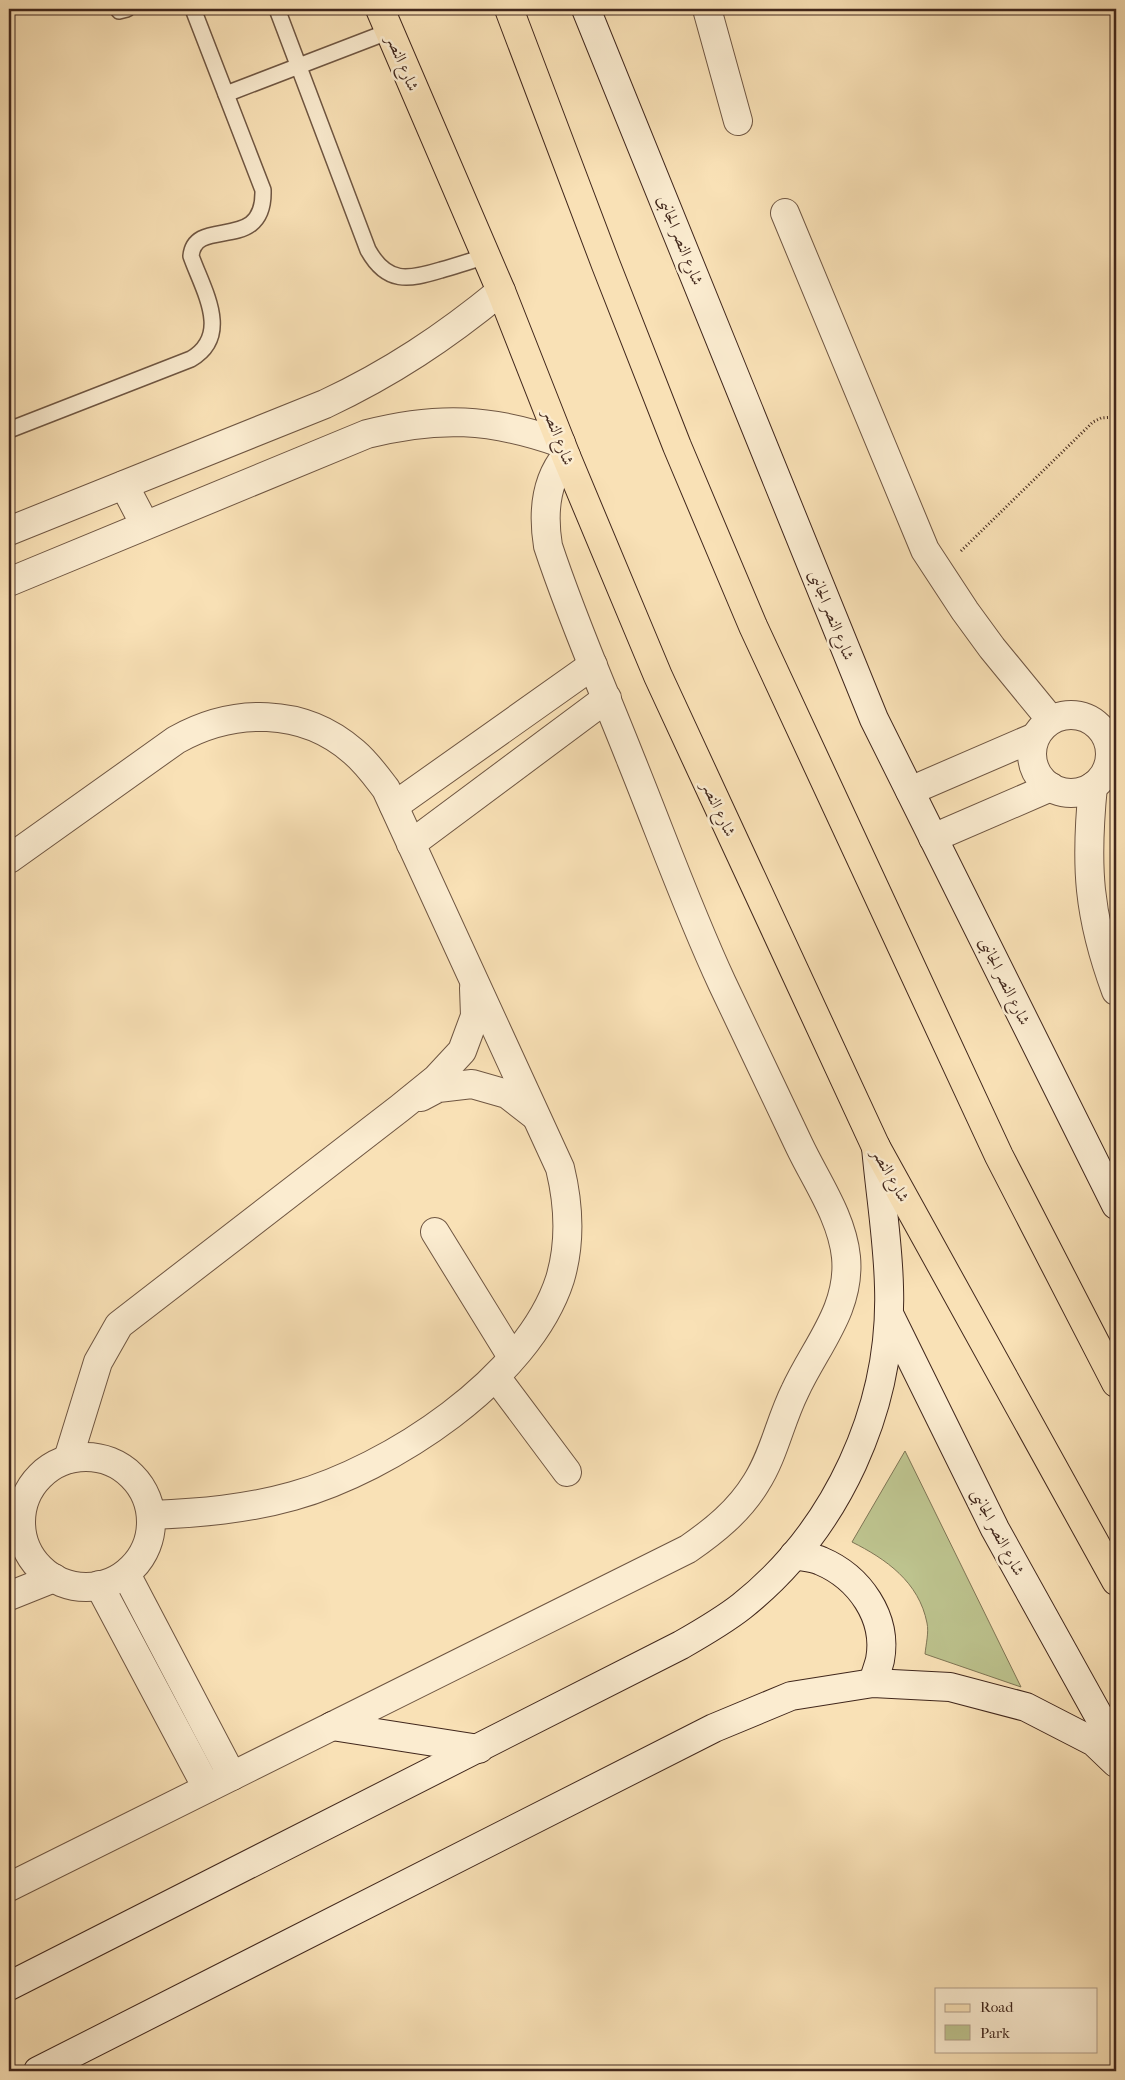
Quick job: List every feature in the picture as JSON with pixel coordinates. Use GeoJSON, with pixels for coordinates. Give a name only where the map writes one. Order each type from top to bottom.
{"type":"FeatureCollection","features":[{"type":"Feature","properties":{"kind":"main road"},"geometry":{"type":"LineString","coordinates":[[509,9],[677,446],[752,626],[999,1156],[1116,1383]]}},
{"type":"Feature","properties":{"kind":"main road","name":"شارع النصر"},"geometry":{"type":"LineString","coordinates":[[385,20],[501,291],[563,449],[658,676],[876,1147],[1116,1581]]}},
{"type":"Feature","properties":{"kind":"street","name":"شارع النصر الجانبى"},"geometry":{"type":"LineString","coordinates":[[586,9],[874,719],[1116,1205]]}},
{"type":"Feature","properties":{"kind":"street"},"geometry":{"type":"LineString","coordinates":[[707,9],[738,121]]}},
{"type":"Feature","properties":{"kind":"street"},"geometry":{"type":"LineString","coordinates":[[785,213],[925,550],[992,648],[1043,728]]}},
{"type":"Feature","properties":{"kind":"street"},"geometry":{"type":"LineString","coordinates":[[9,531],[325,404],[363,386],[435,343],[501,291]]}},
{"type":"Feature","properties":{"kind":"street"},"geometry":{"type":"LineString","coordinates":[[9,582],[336,445],[398,426],[464,421],[497,425],[529,432],[563,449],[546,504],[546,539],[554,567],[707,950],[799,1145],[835,1215],[842,1236],[846,1259],[845,1282],[832,1326],[811,1358],[794,1392],[770,1457],[755,1485],[736,1510],[714,1531],[688,1549],[9,1887]]}},
{"type":"Feature","properties":{"kind":"street"},"geometry":{"type":"LineString","coordinates":[[124,485],[145,525]]}},
{"type":"Feature","properties":{"kind":"street"},"geometry":{"type":"LineString","coordinates":[[394,806],[594,665]]}},
{"type":"Feature","properties":{"kind":"street"},"geometry":{"type":"LineString","coordinates":[[411,844],[606,698]]}},
{"type":"Feature","properties":{"kind":"street"},"geometry":{"type":"LineString","coordinates":[[529,711],[549,742]]}},
{"type":"Feature","properties":{"kind":"street"},"geometry":{"type":"LineString","coordinates":[[9,859],[176,740],[196,729],[217,721],[263,716],[285,719],[310,726],[333,737],[354,751],[371,769],[386,790],[560,1168],[566,1195],[568,1223],[566,1252],[560,1279],[548,1308],[533,1334],[504,1367],[451,1415],[416,1440],[377,1462],[337,1481],[295,1496],[207,1513],[152,1515]]}},
{"type":"Feature","properties":{"kind":"street"},"geometry":{"type":"LineString","coordinates":[[910,790],[1043,728],[1060,716],[1080,716],[1110,730],[1108,767],[1102,778],[1093,786],[1080,792],[1065,793],[1051,787],[1040,778],[1034,765],[1032,750],[1043,728]]}},
{"type":"Feature","properties":{"kind":"street"},"geometry":{"type":"LineString","coordinates":[[1093,786],[1088,872],[1093,914],[1103,956],[1116,991]]}},
{"type":"Feature","properties":{"kind":"street"},"geometry":{"type":"LineString","coordinates":[[933,838],[1051,787]]}},
{"type":"Feature","properties":{"kind":"street"},"geometry":{"type":"LineString","coordinates":[[68,1459],[98,1362],[119,1325],[436,1079],[462,1051],[475,1016],[474,978]]}},
{"type":"Feature","properties":{"kind":"street"},"geometry":{"type":"LineString","coordinates":[[400,1108],[438,1088],[472,1084],[507,1094],[536,1116]]}},
{"type":"Feature","properties":{"kind":"street"},"geometry":{"type":"LineString","coordinates":[[9,1986],[645,1665],[712,1627],[749,1600],[794,1555],[817,1527],[836,1496],[866,1430],[878,1395],[885,1360],[890,1287],[876,1147]]}},
{"type":"Feature","properties":{"kind":"street"},"geometry":{"type":"LineString","coordinates":[[435,1232],[504,1367],[567,1472]]}},
{"type":"Feature","properties":{"kind":"street","name":"شارع النصر الجانبى"},"geometry":{"type":"LineString","coordinates":[[889,1313],[995,1529],[1116,1746]]}},
{"type":"Feature","properties":{"kind":"street"},"geometry":{"type":"LineString","coordinates":[[87,1456],[106,1459],[123,1468],[137,1480],[147,1497],[152,1515],[151,1532],[147,1548],[138,1563],[126,1574],[109,1583],[90,1587],[71,1586],[54,1578],[38,1566],[28,1551],[22,1532],[15,1521],[26,1495],[36,1479],[51,1466],[68,1459],[87,1456]]}},
{"type":"Feature","properties":{"kind":"street"},"geometry":{"type":"LineString","coordinates":[[794,1555],[819,1560],[841,1571],[860,1588],[873,1610],[880,1634],[880,1659],[873,1683]]}},
{"type":"Feature","properties":{"kind":"street"},"geometry":{"type":"LineString","coordinates":[[126,1574],[232,1776]]}},
{"type":"Feature","properties":{"kind":"street"},"geometry":{"type":"LineString","coordinates":[[9,1596],[54,1578]]}},
{"type":"Feature","properties":{"kind":"street"},"geometry":{"type":"LineString","coordinates":[[99,1585],[207,1788]]}},
{"type":"Feature","properties":{"kind":"street"},"geometry":{"type":"LineString","coordinates":[[38,2071],[714,1728],[791,1696],[873,1683],[950,1687],[1026,1707],[1094,1742],[1116,1763]]}},
{"type":"Feature","properties":{"kind":"street"},"geometry":{"type":"LineString","coordinates":[[332,1726],[479,1749]]}},
{"type":"Feature","properties":{"kind":"lane"},"geometry":{"type":"LineString","coordinates":[[9,430],[191,359],[200,354],[206,346],[213,328],[213,317],[191,256],[192,249],[200,239],[244,228],[254,223],[260,213],[263,202],[263,190],[193,9]]}},
{"type":"Feature","properties":{"kind":"lane"},"geometry":{"type":"LineString","coordinates":[[277,9],[375,263],[386,273],[403,278],[419,277],[486,256]]}},
{"type":"Feature","properties":{"kind":"lane"},"geometry":{"type":"LineString","coordinates":[[226,94],[300,66],[385,20]]}},
{"type":"Feature","properties":{"kind":"path"},"geometry":{"type":"LineString","coordinates":[[939,572],[1094,422],[1101,418],[1116,417]]}},
{"type":"Feature","properties":{"kind":"green space"},"geometry":{"type":"Polygon","coordinates":[[[905,1451],[1021,1687],[925,1654],[928,1627],[917,1595],[889,1564],[852,1542],[905,1451]]]}}]}
